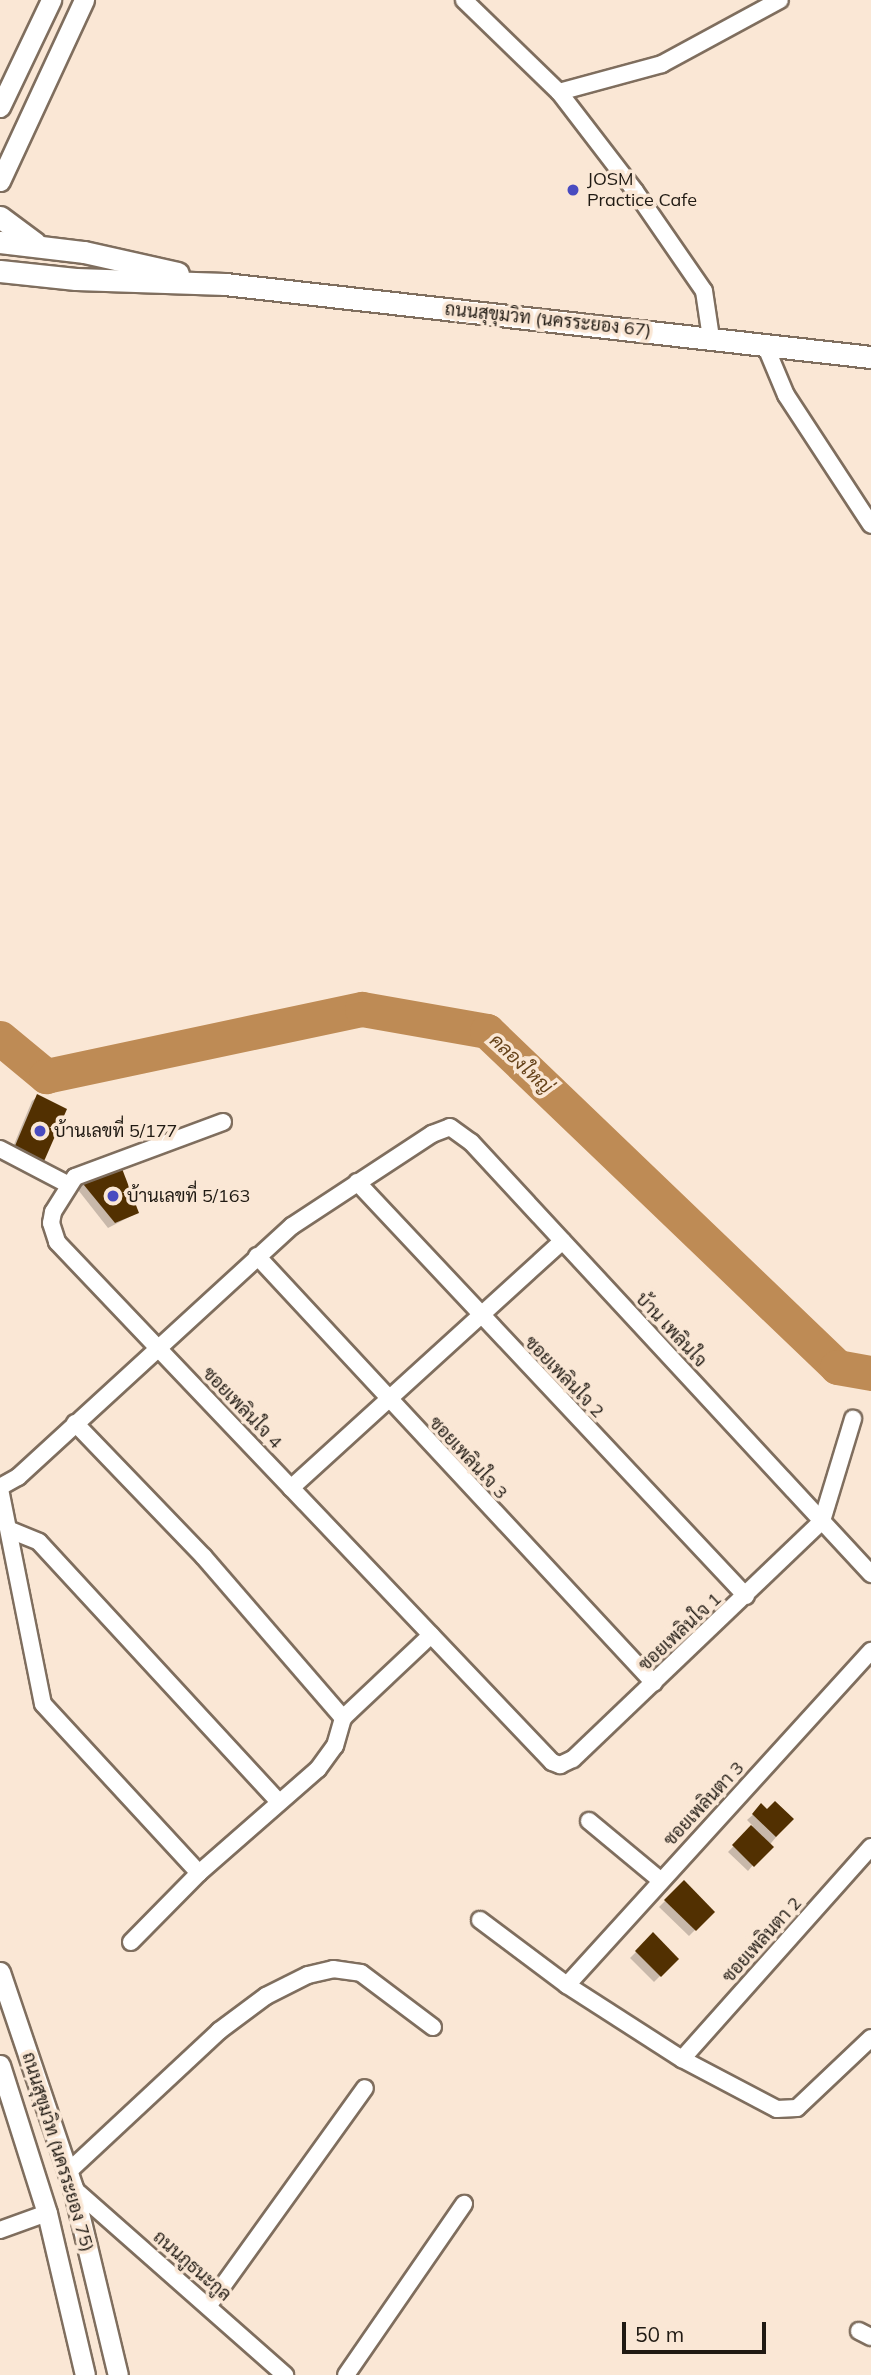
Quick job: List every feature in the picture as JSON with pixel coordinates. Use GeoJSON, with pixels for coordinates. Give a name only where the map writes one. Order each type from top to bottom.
{"type":"FeatureCollection","features":[{"type":"Feature","properties":{"kind":"main road"},"geometry":{"type":"LineString","coordinates":[[0,217],[42,247]]}},
{"type":"Feature","properties":{"kind":"main road","name":"ถนนสุขุมวิท (นครระยอง 67)"},"geometry":{"type":"LineString","coordinates":[[0,242],[42,247],[225,284]]}},
{"type":"Feature","properties":{"kind":"main road","name":"ถนนสุขุมวิท (นครระยอง 67)"},"geometry":{"type":"LineString","coordinates":[[0,271],[76,279],[225,284],[871,357]]}},
{"type":"Feature","properties":{"kind":"street"},"geometry":{"type":"LineString","coordinates":[[0,107],[51,0]]}},
{"type":"Feature","properties":{"kind":"street"},"geometry":{"type":"LineString","coordinates":[[0,181],[84,0]]}},
{"type":"Feature","properties":{"kind":"street"},"geometry":{"type":"LineString","coordinates":[[464,0],[559,92],[691,268],[710,311],[711,338]]}},
{"type":"Feature","properties":{"kind":"street"},"geometry":{"type":"LineString","coordinates":[[559,92],[662,64],[780,0]]}},
{"type":"Feature","properties":{"kind":"street"},"geometry":{"type":"LineString","coordinates":[[765,345],[786,395],[871,525]]}},
{"type":"Feature","properties":{"kind":"street"},"geometry":{"type":"LineString","coordinates":[[0,1149],[67,1184],[84,1172],[223,1122]]}},
{"type":"Feature","properties":{"kind":"street","name":"บ้าน เพลินใจ"},"geometry":{"type":"LineString","coordinates":[[357,1182],[432,1134],[450,1127],[471,1142],[865,1569]]}},
{"type":"Feature","properties":{"kind":"street"},"geometry":{"type":"LineString","coordinates":[[199,1872],[43,1704],[0,1488],[18,1477],[292,1226],[357,1182]]}},
{"type":"Feature","properties":{"kind":"street","name":"ซอยเพลินใจ 2"},"geometry":{"type":"LineString","coordinates":[[357,1182],[479,1317],[746,1596]]}},
{"type":"Feature","properties":{"kind":"street","name":"ซอยเพลินใจ 4"},"geometry":{"type":"LineString","coordinates":[[67,1184],[51,1223],[57,1242],[545,1756],[560,1765]]}},
{"type":"Feature","properties":{"kind":"street"},"geometry":{"type":"LineString","coordinates":[[291,1488],[562,1241]]}},
{"type":"Feature","properties":{"kind":"street","name":"ซอยเพลินใจ 3"},"geometry":{"type":"LineString","coordinates":[[257,1256],[388,1402],[654,1684]]}},
{"type":"Feature","properties":{"kind":"street"},"geometry":{"type":"LineString","coordinates":[[822,1521],[853,1419]]}},
{"type":"Feature","properties":{"kind":"street"},"geometry":{"type":"LineString","coordinates":[[75,1423],[204,1557],[343,1718]]}},
{"type":"Feature","properties":{"kind":"street","name":"ซอยเพลินใจ 1"},"geometry":{"type":"LineString","coordinates":[[560,1765],[573,1759],[654,1684],[822,1521]]}},
{"type":"Feature","properties":{"kind":"street"},"geometry":{"type":"LineString","coordinates":[[10,1530],[39,1542],[279,1802]]}},
{"type":"Feature","properties":{"kind":"street"},"geometry":{"type":"LineString","coordinates":[[131,1942],[199,1872],[329,1756],[343,1718],[431,1635]]}},
{"type":"Feature","properties":{"kind":"street","name":"ซอยเพลินตา 3"},"geometry":{"type":"LineString","coordinates":[[567,1985],[871,1651]]}},
{"type":"Feature","properties":{"kind":"street"},"geometry":{"type":"LineString","coordinates":[[589,1821],[660,1880]]}},
{"type":"Feature","properties":{"kind":"street","name":"ซอยเพลินตา 2"},"geometry":{"type":"LineString","coordinates":[[682,2059],[871,1847]]}},
{"type":"Feature","properties":{"kind":"street"},"geometry":{"type":"LineString","coordinates":[[480,1920],[567,1985],[682,2059],[788,2111],[804,2104],[871,2038]]}},
{"type":"Feature","properties":{"kind":"street"},"geometry":{"type":"LineString","coordinates":[[70,2180],[219,2031],[265,1996],[308,1975],[333,1969],[361,1973],[433,2027]]}},
{"type":"Feature","properties":{"kind":"street","name":"ถนนสุขุมวิท (นครระยอง 75)"},"geometry":{"type":"LineString","coordinates":[[0,1972],[70,2180],[118,2375]]}},
{"type":"Feature","properties":{"kind":"street","name":"ถนนสุขุมวิท (นครระยอง 75)"},"geometry":{"type":"LineString","coordinates":[[0,2065],[4,2089],[47,2213],[85,2375]]}},
{"type":"Feature","properties":{"kind":"street"},"geometry":{"type":"LineString","coordinates":[[209,2305],[365,2088]]}},
{"type":"Feature","properties":{"kind":"street","name":"ถนนภูธนะกูล"},"geometry":{"type":"LineString","coordinates":[[70,2180],[285,2375]]}},
{"type":"Feature","properties":{"kind":"street"},"geometry":{"type":"LineString","coordinates":[[346,2375],[464,2204]]}},
{"type":"Feature","properties":{"kind":"street"},"geometry":{"type":"LineString","coordinates":[[0,2230],[47,2213]]}},
{"type":"Feature","properties":{"kind":"building","name":"บ้านเลขที่ 5/177"},"geometry":{"type":"Polygon","coordinates":[[[37,1094],[67,1109],[41,1168],[12,1153],[37,1094]]]}},
{"type":"Feature","properties":{"kind":"building","name":"บ้านเลขที่ 5/163"},"geometry":{"type":"Polygon","coordinates":[[[121,1166],[139,1213],[115,1223],[79,1179],[121,1166]]]}},
{"type":"Feature","properties":{"kind":"building"},"geometry":{"type":"Polygon","coordinates":[[[775,1801],[794,1819],[776,1837],[752,1814],[761,1803],[767,1809],[775,1801]]]}},
{"type":"Feature","properties":{"kind":"building"},"geometry":{"type":"Polygon","coordinates":[[[751,1825],[774,1847],[754,1867],[732,1845],[751,1825]]]}},
{"type":"Feature","properties":{"kind":"building"},"geometry":{"type":"Polygon","coordinates":[[[684,1880],[715,1912],[696,1931],[664,1900],[684,1880]]]}},
{"type":"Feature","properties":{"kind":"building"},"geometry":{"type":"Polygon","coordinates":[[[653,1932],[679,1959],[661,1977],[635,1951],[653,1932]]]}},
{"type":"Feature","properties":{"kind":"waterway","name":"คลองใหญ่"},"geometry":{"type":"LineString","coordinates":[[0,1038],[46,1076],[362,1009],[487,1031],[837,1367],[871,1373]]}},
{"type":"Feature","properties":{"kind":"place","name":"JOSM Practice Cafe"},"geometry":{"type":"Point","coordinates":[573,190]}},
{"type":"Feature","properties":{"kind":"place","name":"บ้านเลขที่ 5/177"},"geometry":{"type":"Point","coordinates":[40,1131]}},
{"type":"Feature","properties":{"kind":"place","name":"บ้านเลขที่ 5/163"},"geometry":{"type":"Point","coordinates":[113,1196]}}]}
